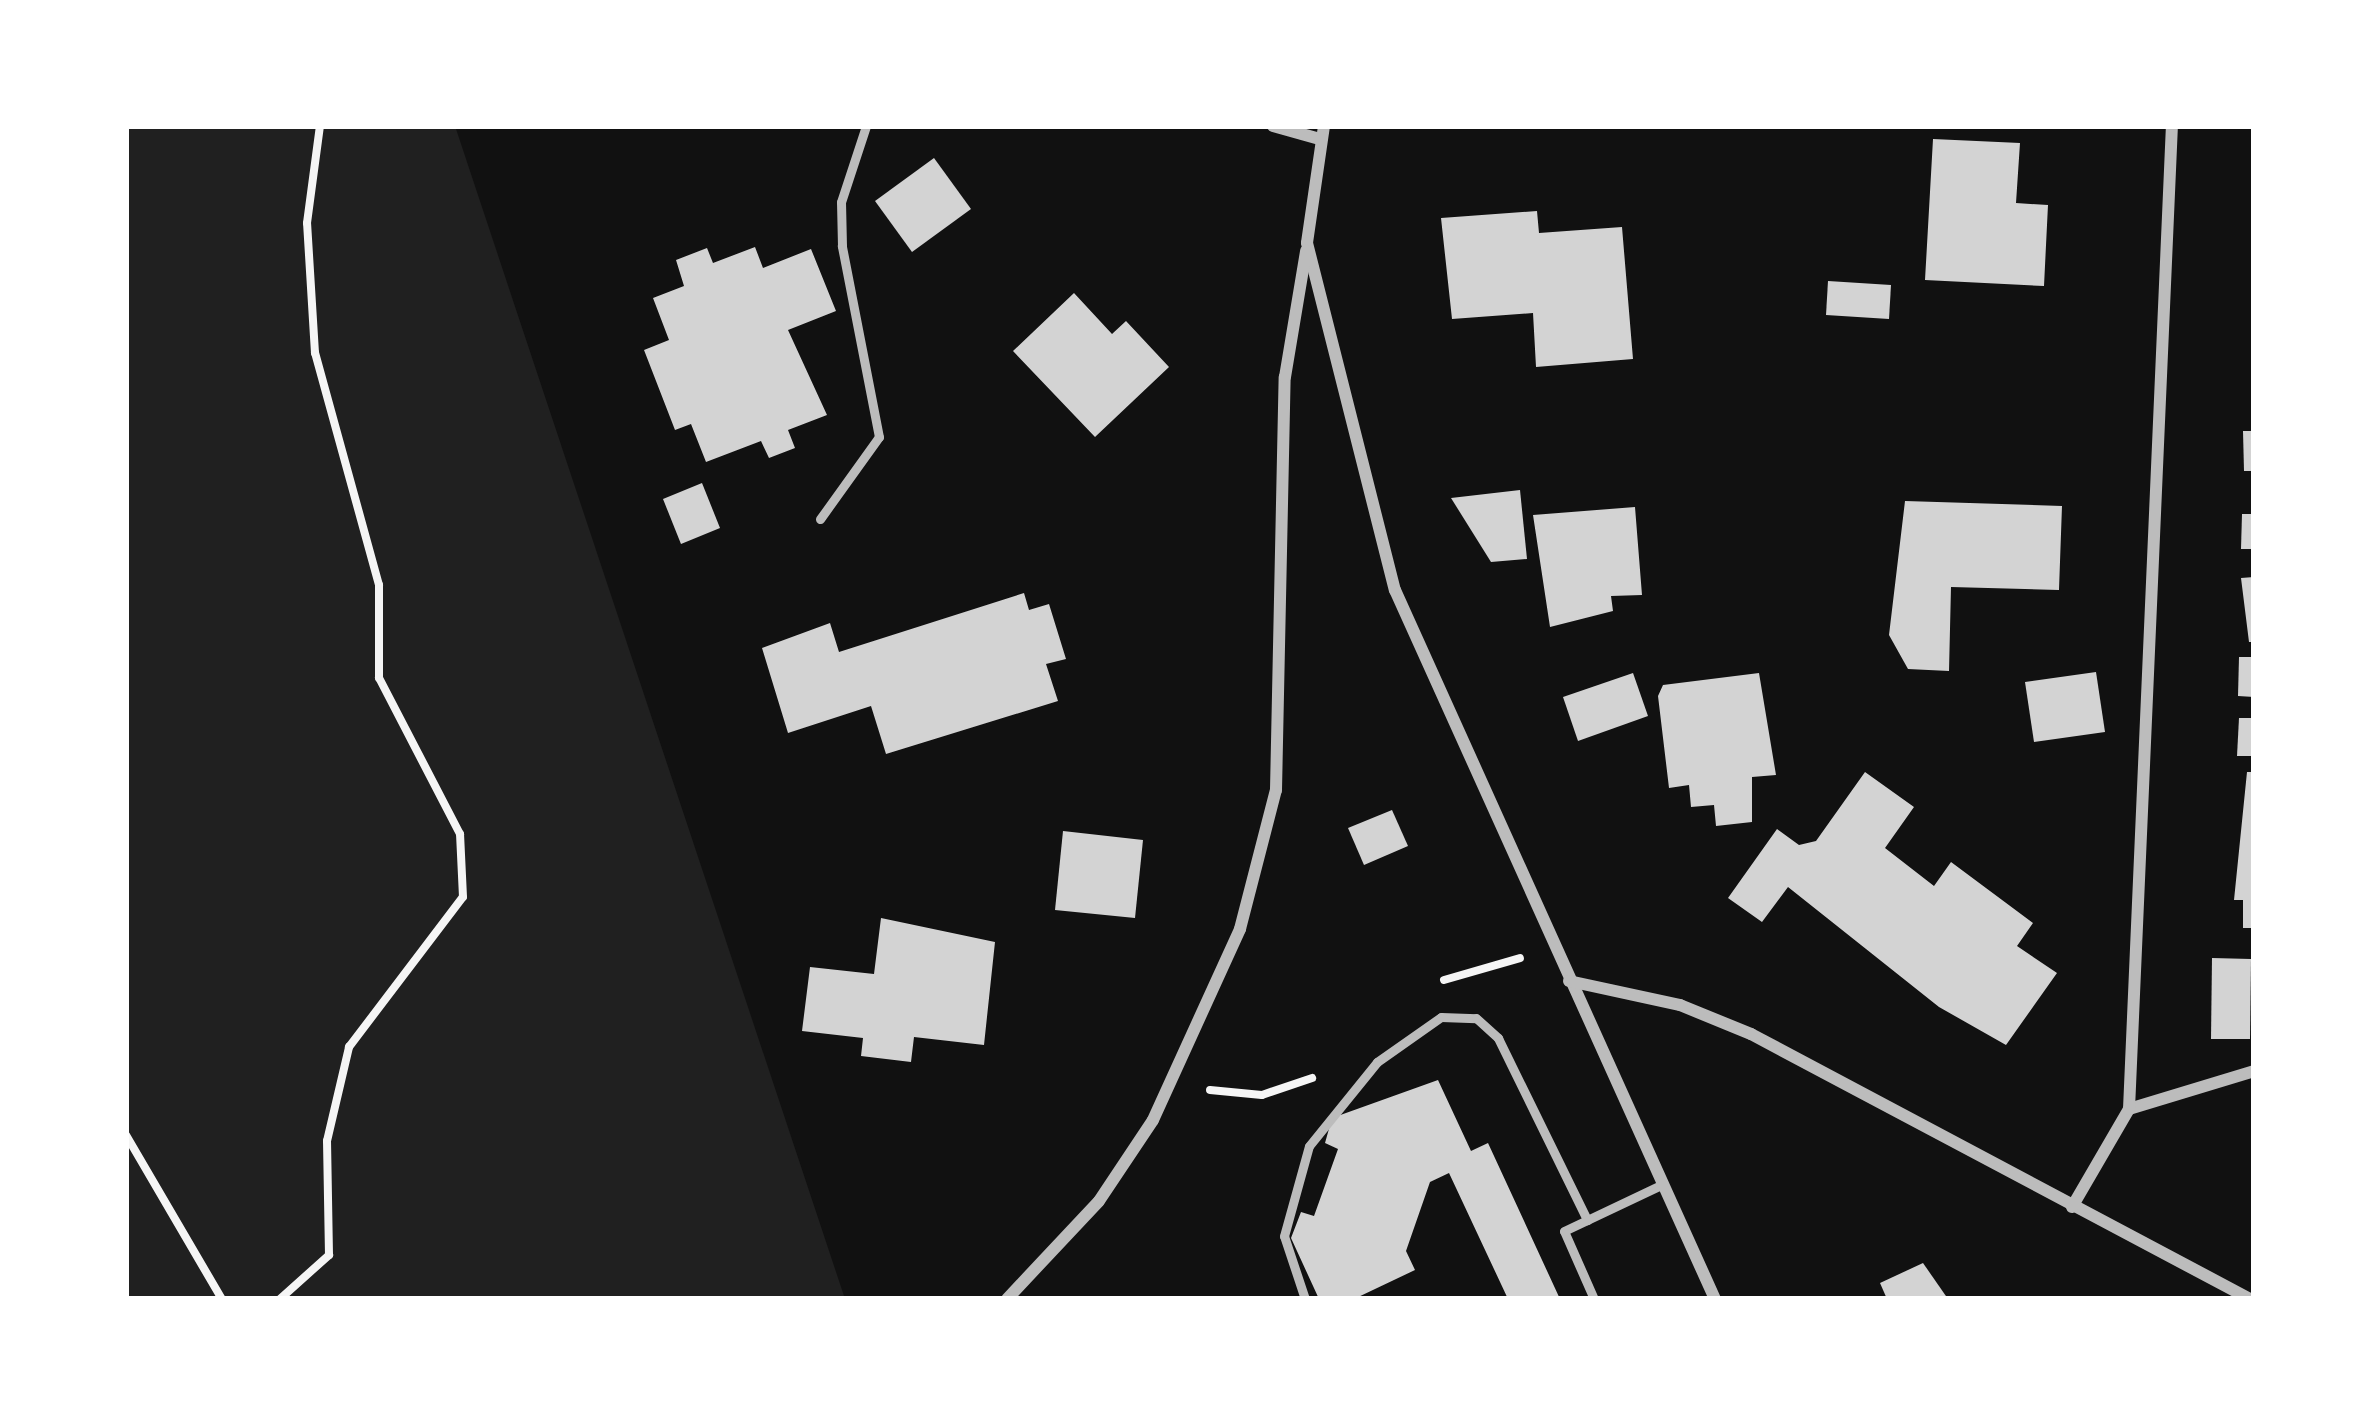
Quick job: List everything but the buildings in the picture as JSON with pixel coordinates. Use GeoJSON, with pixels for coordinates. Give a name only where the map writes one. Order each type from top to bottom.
{"type":"FeatureCollection","features":[{"type":"Feature","properties":{"kind":"street"},"geometry":{"type":"LineString","coordinates":[[1007,1299],[1099,1202],[1153,1120],[1240,929],[1276,790],[1285,377],[1322,133],[1273,126]]}},
{"type":"Feature","properties":{"kind":"street"},"geometry":{"type":"LineString","coordinates":[[2072,1207],[2129,1109],[2172,126]]}},
{"type":"Feature","properties":{"kind":"street"},"geometry":{"type":"LineString","coordinates":[[1307,244],[1395,590],[1715,1299]]}},
{"type":"Feature","properties":{"kind":"street"},"geometry":{"type":"LineString","coordinates":[[1569,982],[1680,1005],[1751,1034],[2250,1299]]}},
{"type":"Feature","properties":{"kind":"street"},"geometry":{"type":"LineString","coordinates":[[2129,1109],[2254,1071]]}},
{"type":"Feature","properties":{"kind":"lane"},"geometry":{"type":"LineString","coordinates":[[820,519],[879,437],[842,245],[842,202],[866,126]]}},
{"type":"Feature","properties":{"kind":"lane"},"geometry":{"type":"LineString","coordinates":[[1305,1299],[1284,1236],[1310,1146],[1377,1062],[1441,1017],[1476,1018],[1498,1038],[1587,1220]]}},
{"type":"Feature","properties":{"kind":"lane"},"geometry":{"type":"LineString","coordinates":[[1594,1299],[1564,1232],[1663,1184]]}},
{"type":"Feature","properties":{"kind":"path"},"geometry":{"type":"LineString","coordinates":[[280,1299],[329,1255],[327,1141],[349,1047],[463,897],[460,834],[379,678],[379,585],[315,352],[307,223],[320,126]]}},
{"type":"Feature","properties":{"kind":"path"},"geometry":{"type":"LineString","coordinates":[[126,1135],[222,1299]]}},
{"type":"Feature","properties":{"kind":"shaded area"},"geometry":{"type":"Polygon","coordinates":[[[126,126],[455,126],[845,1299],[126,1299],[126,126]]]}}]}
